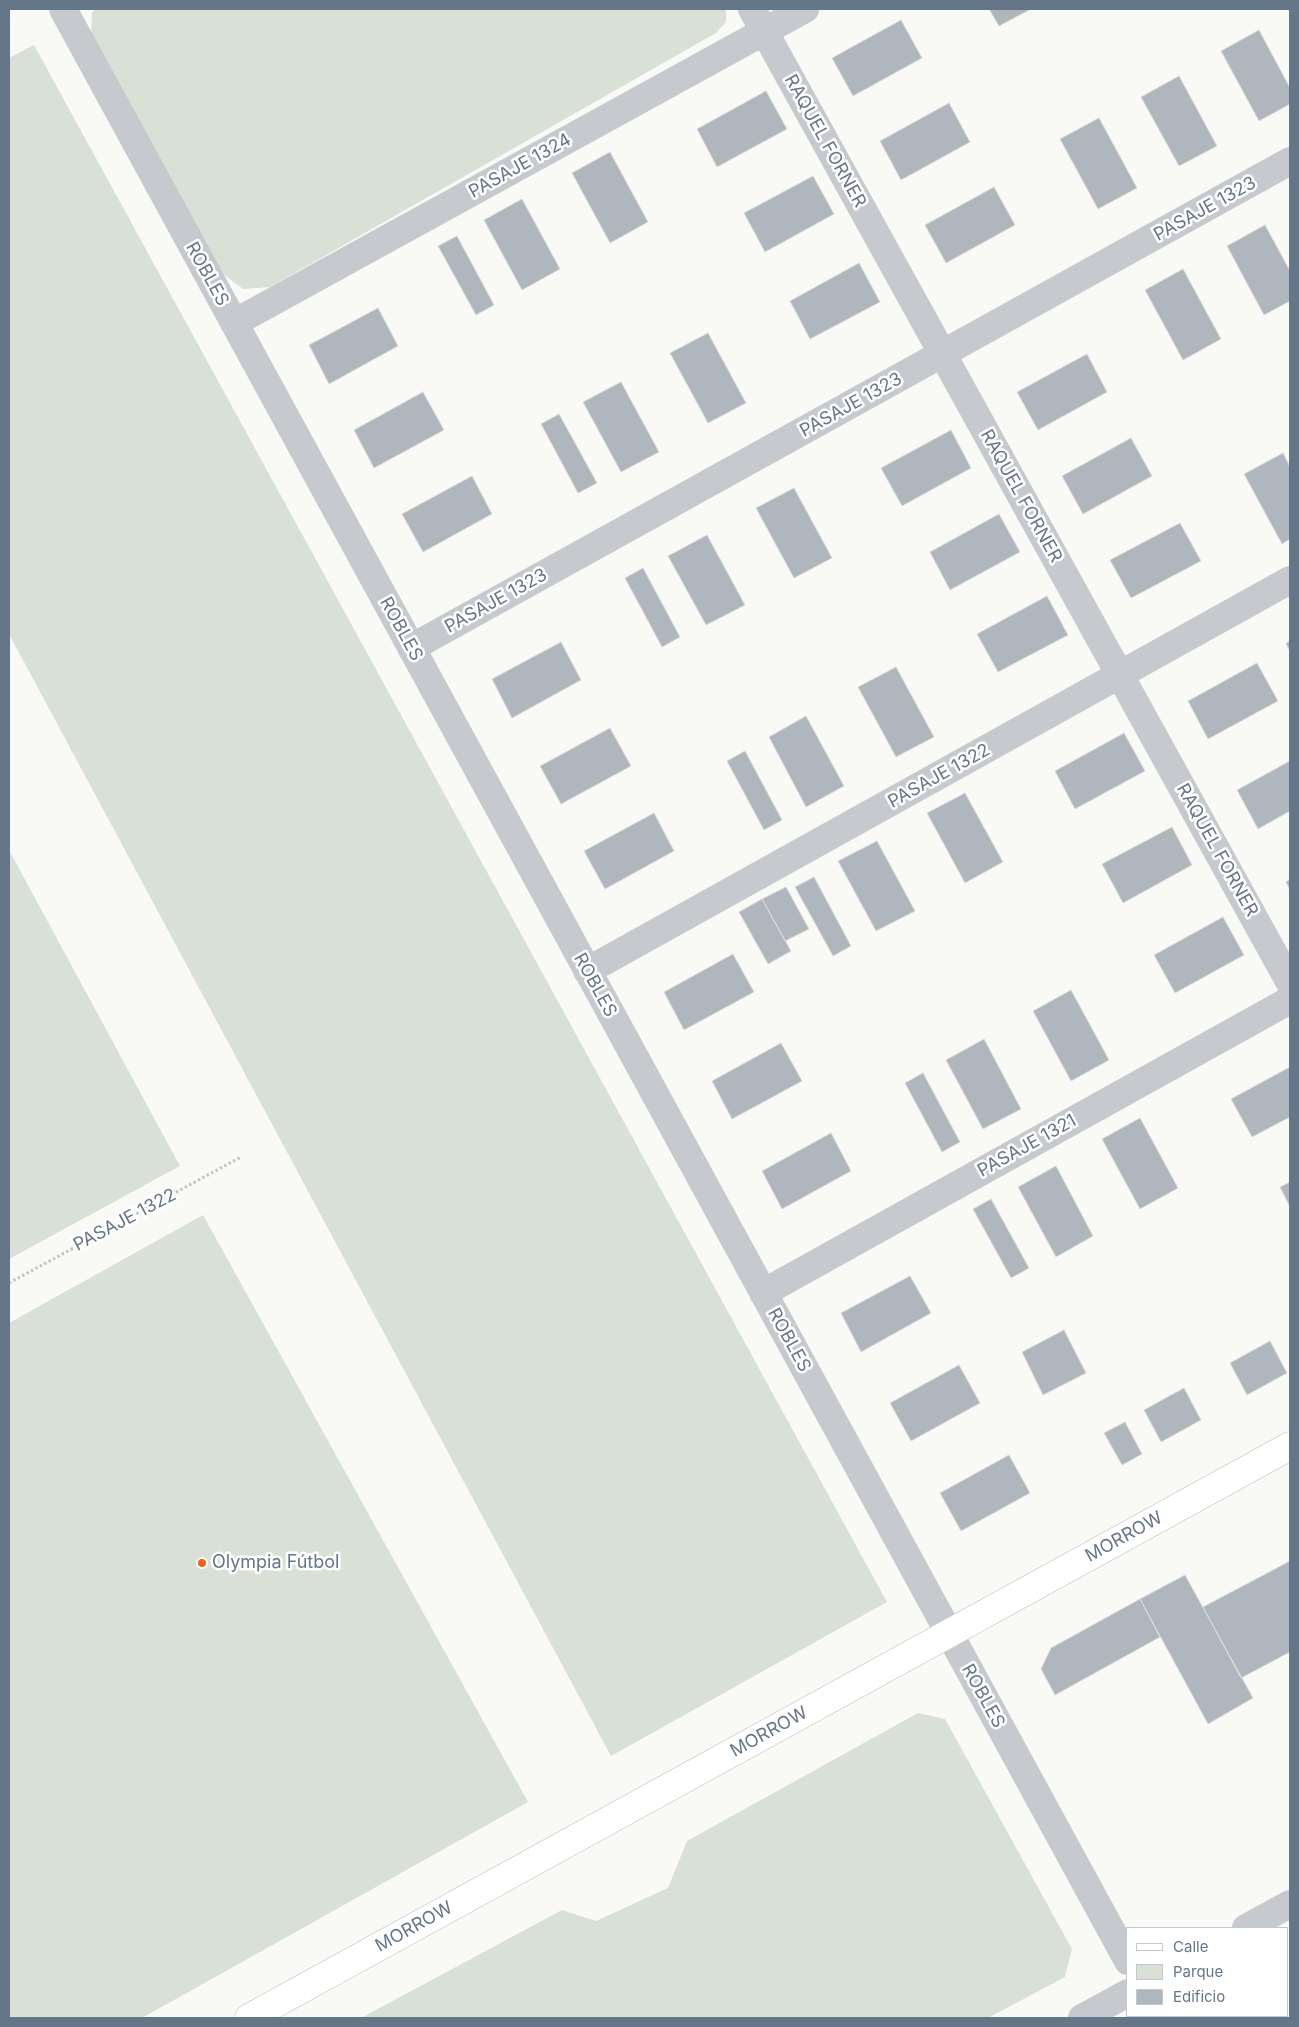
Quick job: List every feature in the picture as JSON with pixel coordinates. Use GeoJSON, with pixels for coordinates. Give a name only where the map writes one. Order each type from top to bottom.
{"type":"FeatureCollection","features":[{"type":"Feature","properties":{"kind":"street","name":"ROBLES"},"geometry":{"type":"LineString","coordinates":[[63,9],[1126,1957]]}},
{"type":"Feature","properties":{"kind":"street","name":"PASAJE 1324"},"geometry":{"type":"LineString","coordinates":[[234,323],[758,20],[805,9]]}},
{"type":"Feature","properties":{"kind":"street","name":"RAQUEL FORNER"},"geometry":{"type":"LineString","coordinates":[[758,20],[1290,982]]}},
{"type":"Feature","properties":{"kind":"street","name":"PASAJE 1323"},"geometry":{"type":"LineString","coordinates":[[411,648],[1290,162]]}},
{"type":"Feature","properties":{"kind":"street","name":"PASAJE 1322"},"geometry":{"type":"LineString","coordinates":[[587,971],[1290,580]]}},
{"type":"Feature","properties":{"kind":"street","name":"PASAJE 1321"},"geometry":{"type":"LineString","coordinates":[[763,1293],[1290,1000]]}},
{"type":"Feature","properties":{"kind":"street","name":"MORROW"},"geometry":{"type":"LineString","coordinates":[[248,2018],[1290,1446]]}},
{"type":"Feature","properties":{"kind":"street"},"geometry":{"type":"LineString","coordinates":[[1248,1927],[1290,1904]]}},
{"type":"Feature","properties":{"kind":"street"},"geometry":{"type":"LineString","coordinates":[[1082,2018],[1126,1995]]}},
{"type":"Feature","properties":{"kind":"path","name":"PASAJE 1322"},"geometry":{"type":"LineString","coordinates":[[9,1283],[241,1157]]}},
{"type":"Feature","properties":{"kind":"green space"},"geometry":{"type":"Polygon","coordinates":[[[95,9],[726,9],[726,22],[716,33],[270,287],[243,289],[223,274],[91,35],[92,13],[95,9]]]}},
{"type":"Feature","properties":{"kind":"green space"},"geometry":{"type":"Polygon","coordinates":[[[34,45],[887,1602],[611,1756],[9,634],[9,58],[34,45]]]}},
{"type":"Feature","properties":{"kind":"green space"},"geometry":{"type":"Polygon","coordinates":[[[9,850],[180,1166],[9,1259],[9,850]]]}},
{"type":"Feature","properties":{"kind":"green space","name":"Olympia Fútbol"},"geometry":{"type":"Polygon","coordinates":[[[203,1215],[528,1802],[142,2018],[9,2018],[9,1323],[203,1215]]]}},
{"type":"Feature","properties":{"kind":"green space"},"geometry":{"type":"Polygon","coordinates":[[[918,1713],[945,1719],[1072,1949],[1065,1977],[988,2018],[361,2018],[562,1910],[596,1921],[668,1888],[687,1841],[918,1713]]]}},
{"type":"Feature","properties":{"kind":"building"},"geometry":{"type":"Polygon","coordinates":[[[989,9],[1031,9],[999,26],[989,9]]]}},
{"type":"Feature","properties":{"kind":"building"},"geometry":{"type":"Polygon","coordinates":[[[901,20],[922,58],[853,96],[832,58],[901,20]]]}},
{"type":"Feature","properties":{"kind":"building"},"geometry":{"type":"Polygon","coordinates":[[[1259,30],[1290,88],[1290,104],[1259,121],[1221,51],[1259,30]]]}},
{"type":"Feature","properties":{"kind":"building"},"geometry":{"type":"Polygon","coordinates":[[[1179,76],[1217,146],[1179,166],[1141,97],[1179,76]]]}},
{"type":"Feature","properties":{"kind":"building"},"geometry":{"type":"Polygon","coordinates":[[[766,91],[787,129],[717,167],[697,129],[766,91]]]}},
{"type":"Feature","properties":{"kind":"building"},"geometry":{"type":"Polygon","coordinates":[[[949,103],[970,142],[901,180],[880,141],[949,103]]]}},
{"type":"Feature","properties":{"kind":"building"},"geometry":{"type":"Polygon","coordinates":[[[1099,118],[1137,188],[1098,209],[1060,139],[1099,118]]]}},
{"type":"Feature","properties":{"kind":"building"},"geometry":{"type":"Polygon","coordinates":[[[610,152],[648,222],[610,243],[572,173],[610,152]]]}},
{"type":"Feature","properties":{"kind":"building"},"geometry":{"type":"Polygon","coordinates":[[[813,176],[834,214],[765,252],[744,213],[813,176]]]}},
{"type":"Feature","properties":{"kind":"building"},"geometry":{"type":"Polygon","coordinates":[[[994,187],[1015,225],[946,263],[925,225],[994,187]]]}},
{"type":"Feature","properties":{"kind":"building"},"geometry":{"type":"Polygon","coordinates":[[[522,199],[560,269],[522,290],[484,220],[522,199]]]}},
{"type":"Feature","properties":{"kind":"building"},"geometry":{"type":"Polygon","coordinates":[[[1265,225],[1290,271],[1290,301],[1264,315],[1227,246],[1265,225]]]}},
{"type":"Feature","properties":{"kind":"building"},"geometry":{"type":"Polygon","coordinates":[[[457,236],[494,305],[476,315],[438,246],[457,236]]]}},
{"type":"Feature","properties":{"kind":"building"},"geometry":{"type":"Polygon","coordinates":[[[859,263],[880,302],[810,339],[790,301],[859,263]]]}},
{"type":"Feature","properties":{"kind":"building"},"geometry":{"type":"Polygon","coordinates":[[[1183,269],[1221,339],[1183,360],[1145,290],[1183,269]]]}},
{"type":"Feature","properties":{"kind":"building"},"geometry":{"type":"Polygon","coordinates":[[[378,308],[398,346],[329,384],[309,345],[378,308]]]}},
{"type":"Feature","properties":{"kind":"building"},"geometry":{"type":"Polygon","coordinates":[[[708,333],[746,403],[708,423],[670,353],[708,333]]]}},
{"type":"Feature","properties":{"kind":"building"},"geometry":{"type":"Polygon","coordinates":[[[1087,354],[1107,392],[1038,430],[1017,392],[1087,354]]]}},
{"type":"Feature","properties":{"kind":"building"},"geometry":{"type":"Polygon","coordinates":[[[621,382],[659,452],[621,472],[583,402],[621,382]]]}},
{"type":"Feature","properties":{"kind":"building"},"geometry":{"type":"Polygon","coordinates":[[[423,392],[444,430],[374,468],[354,430],[423,392]]]}},
{"type":"Feature","properties":{"kind":"building"},"geometry":{"type":"Polygon","coordinates":[[[559,414],[597,483],[578,493],[541,424],[559,414]]]}},
{"type":"Feature","properties":{"kind":"building"},"geometry":{"type":"Polygon","coordinates":[[[951,430],[971,468],[902,506],[881,468],[951,430]]]}},
{"type":"Feature","properties":{"kind":"building"},"geometry":{"type":"Polygon","coordinates":[[[1131,438],[1152,476],[1083,514],[1062,476],[1131,438]]]}},
{"type":"Feature","properties":{"kind":"building"},"geometry":{"type":"Polygon","coordinates":[[[1283,453],[1290,467],[1290,539],[1282,544],[1244,474],[1283,453]]]}},
{"type":"Feature","properties":{"kind":"building"},"geometry":{"type":"Polygon","coordinates":[[[472,476],[492,514],[423,552],[402,514],[472,476]]]}},
{"type":"Feature","properties":{"kind":"building"},"geometry":{"type":"Polygon","coordinates":[[[794,488],[832,558],[794,578],[756,508],[794,488]]]}},
{"type":"Feature","properties":{"kind":"building"},"geometry":{"type":"Polygon","coordinates":[[[999,514],[1020,552],[950,590],[930,552],[999,514]]]}},
{"type":"Feature","properties":{"kind":"building"},"geometry":{"type":"Polygon","coordinates":[[[1180,523],[1201,561],[1131,598],[1110,560],[1180,523]]]}},
{"type":"Feature","properties":{"kind":"building"},"geometry":{"type":"Polygon","coordinates":[[[707,535],[745,605],[706,625],[668,556],[707,535]]]}},
{"type":"Feature","properties":{"kind":"building"},"geometry":{"type":"Polygon","coordinates":[[[643,568],[680,637],[662,647],[625,578],[643,568]]]}},
{"type":"Feature","properties":{"kind":"building"},"geometry":{"type":"Polygon","coordinates":[[[1047,596],[1068,635],[998,672],[977,634],[1047,596]]]}},
{"type":"Feature","properties":{"kind":"building"},"geometry":{"type":"Polygon","coordinates":[[[1290,641],[1290,652],[1286,643],[1290,641]]]}},
{"type":"Feature","properties":{"kind":"building"},"geometry":{"type":"Polygon","coordinates":[[[561,642],[581,680],[512,718],[492,679],[561,642]]]}},
{"type":"Feature","properties":{"kind":"building"},"geometry":{"type":"Polygon","coordinates":[[[1257,663],[1278,701],[1208,739],[1188,701],[1257,663]]]}},
{"type":"Feature","properties":{"kind":"building"},"geometry":{"type":"Polygon","coordinates":[[[896,667],[934,737],[896,757],[858,687],[896,667]]]}},
{"type":"Feature","properties":{"kind":"building"},"geometry":{"type":"Polygon","coordinates":[[[806,716],[844,786],[806,807],[769,737],[806,716]]]}},
{"type":"Feature","properties":{"kind":"building"},"geometry":{"type":"Polygon","coordinates":[[[610,728],[631,766],[561,804],[540,766],[610,728]]]}},
{"type":"Feature","properties":{"kind":"building"},"geometry":{"type":"Polygon","coordinates":[[[1124,733],[1145,771],[1075,809],[1055,771],[1124,733]]]}},
{"type":"Feature","properties":{"kind":"building"},"geometry":{"type":"Polygon","coordinates":[[[745,751],[782,820],[764,830],[727,761],[745,751]]]}},
{"type":"Feature","properties":{"kind":"building"},"geometry":{"type":"Polygon","coordinates":[[[1290,761],[1290,811],[1258,829],[1237,790],[1290,761]]]}},
{"type":"Feature","properties":{"kind":"building"},"geometry":{"type":"Polygon","coordinates":[[[965,793],[1003,862],[965,883],[927,813],[965,793]]]}},
{"type":"Feature","properties":{"kind":"building"},"geometry":{"type":"Polygon","coordinates":[[[654,813],[674,851],[605,889],[584,851],[654,813]]]}},
{"type":"Feature","properties":{"kind":"building"},"geometry":{"type":"Polygon","coordinates":[[[1172,827],[1192,865],[1123,903],[1102,864],[1172,827]]]}},
{"type":"Feature","properties":{"kind":"building"},"geometry":{"type":"Polygon","coordinates":[[[877,841],[915,911],[876,931],[838,861],[877,841]]]}},
{"type":"Feature","properties":{"kind":"building"},"geometry":{"type":"Polygon","coordinates":[[[814,877],[851,946],[833,956],[795,887],[814,877]]]}},
{"type":"Feature","properties":{"kind":"building"},"geometry":{"type":"Polygon","coordinates":[[[1290,879],[1290,890],[1286,882],[1290,879]]]}},
{"type":"Feature","properties":{"kind":"building"},"geometry":{"type":"Polygon","coordinates":[[[786,887],[809,929],[785,941],[762,899],[786,887]]]}},
{"type":"Feature","properties":{"kind":"building"},"geometry":{"type":"Polygon","coordinates":[[[762,899],[791,951],[768,964],[739,912],[762,899]]]}},
{"type":"Feature","properties":{"kind":"building"},"geometry":{"type":"Polygon","coordinates":[[[1223,917],[1244,955],[1175,993],[1154,955],[1223,917]]]}},
{"type":"Feature","properties":{"kind":"building"},"geometry":{"type":"Polygon","coordinates":[[[733,954],[754,992],[684,1030],[664,992],[733,954]]]}},
{"type":"Feature","properties":{"kind":"building"},"geometry":{"type":"Polygon","coordinates":[[[1071,990],[1109,1060],[1071,1081],[1033,1011],[1071,990]]]}},
{"type":"Feature","properties":{"kind":"building"},"geometry":{"type":"Polygon","coordinates":[[[984,1039],[1021,1109],[983,1129],[946,1060],[984,1039]]]}},
{"type":"Feature","properties":{"kind":"building"},"geometry":{"type":"Polygon","coordinates":[[[781,1043],[802,1081],[732,1119],[712,1081],[781,1043]]]}},
{"type":"Feature","properties":{"kind":"building"},"geometry":{"type":"Polygon","coordinates":[[[1290,1067],[1290,1117],[1252,1137],[1231,1099],[1290,1067]]]}},
{"type":"Feature","properties":{"kind":"building"},"geometry":{"type":"Polygon","coordinates":[[[923,1073],[960,1142],[942,1152],[905,1083],[923,1073]]]}},
{"type":"Feature","properties":{"kind":"building"},"geometry":{"type":"Polygon","coordinates":[[[1140,1118],[1178,1188],[1140,1209],[1102,1139],[1140,1118]]]}},
{"type":"Feature","properties":{"kind":"building"},"geometry":{"type":"Polygon","coordinates":[[[831,1133],[851,1171],[782,1209],[762,1171],[831,1133]]]}},
{"type":"Feature","properties":{"kind":"building"},"geometry":{"type":"Polygon","coordinates":[[[1056,1166],[1093,1236],[1056,1257],[1018,1187],[1056,1166]]]}},
{"type":"Feature","properties":{"kind":"building"},"geometry":{"type":"Polygon","coordinates":[[[1290,1182],[1290,1207],[1280,1187],[1290,1182]]]}},
{"type":"Feature","properties":{"kind":"building"},"geometry":{"type":"Polygon","coordinates":[[[991,1199],[1029,1268],[1011,1278],[973,1209],[991,1199]]]}},
{"type":"Feature","properties":{"kind":"building"},"geometry":{"type":"Polygon","coordinates":[[[910,1276],[931,1313],[861,1352],[841,1313],[910,1276]]]}},
{"type":"Feature","properties":{"kind":"building"},"geometry":{"type":"Polygon","coordinates":[[[1064,1330],[1086,1373],[1043,1395],[1022,1352],[1064,1330]]]}},
{"type":"Feature","properties":{"kind":"building"},"geometry":{"type":"Polygon","coordinates":[[[1270,1341],[1287,1373],[1247,1395],[1230,1363],[1270,1341]]]}},
{"type":"Feature","properties":{"kind":"building"},"geometry":{"type":"Polygon","coordinates":[[[959,1365],[980,1403],[911,1441],[890,1403],[959,1365]]]}},
{"type":"Feature","properties":{"kind":"building"},"geometry":{"type":"Polygon","coordinates":[[[1184,1388],[1201,1420],[1161,1442],[1144,1410],[1184,1388]]]}},
{"type":"Feature","properties":{"kind":"building"},"geometry":{"type":"Polygon","coordinates":[[[1125,1422],[1142,1454],[1122,1465],[1104,1433],[1125,1422]]]}},
{"type":"Feature","properties":{"kind":"building"},"geometry":{"type":"Polygon","coordinates":[[[1009,1455],[1030,1493],[961,1531],[940,1493],[1009,1455]]]}},
{"type":"Feature","properties":{"kind":"building"},"geometry":{"type":"Polygon","coordinates":[[[1290,1561],[1290,1652],[1241,1678],[1203,1607],[1290,1561]]]}},
{"type":"Feature","properties":{"kind":"building"},"geometry":{"type":"Polygon","coordinates":[[[1185,1575],[1253,1698],[1208,1724],[1140,1599],[1185,1575]]]}},
{"type":"Feature","properties":{"kind":"building"},"geometry":{"type":"Polygon","coordinates":[[[1140,1599],[1160,1637],[1055,1695],[1041,1669],[1051,1648],[1140,1599]]]}},
{"type":"Feature","properties":{"kind":"place","name":"Olympia Fútbol"},"geometry":{"type":"Point","coordinates":[202,1563]}}]}
